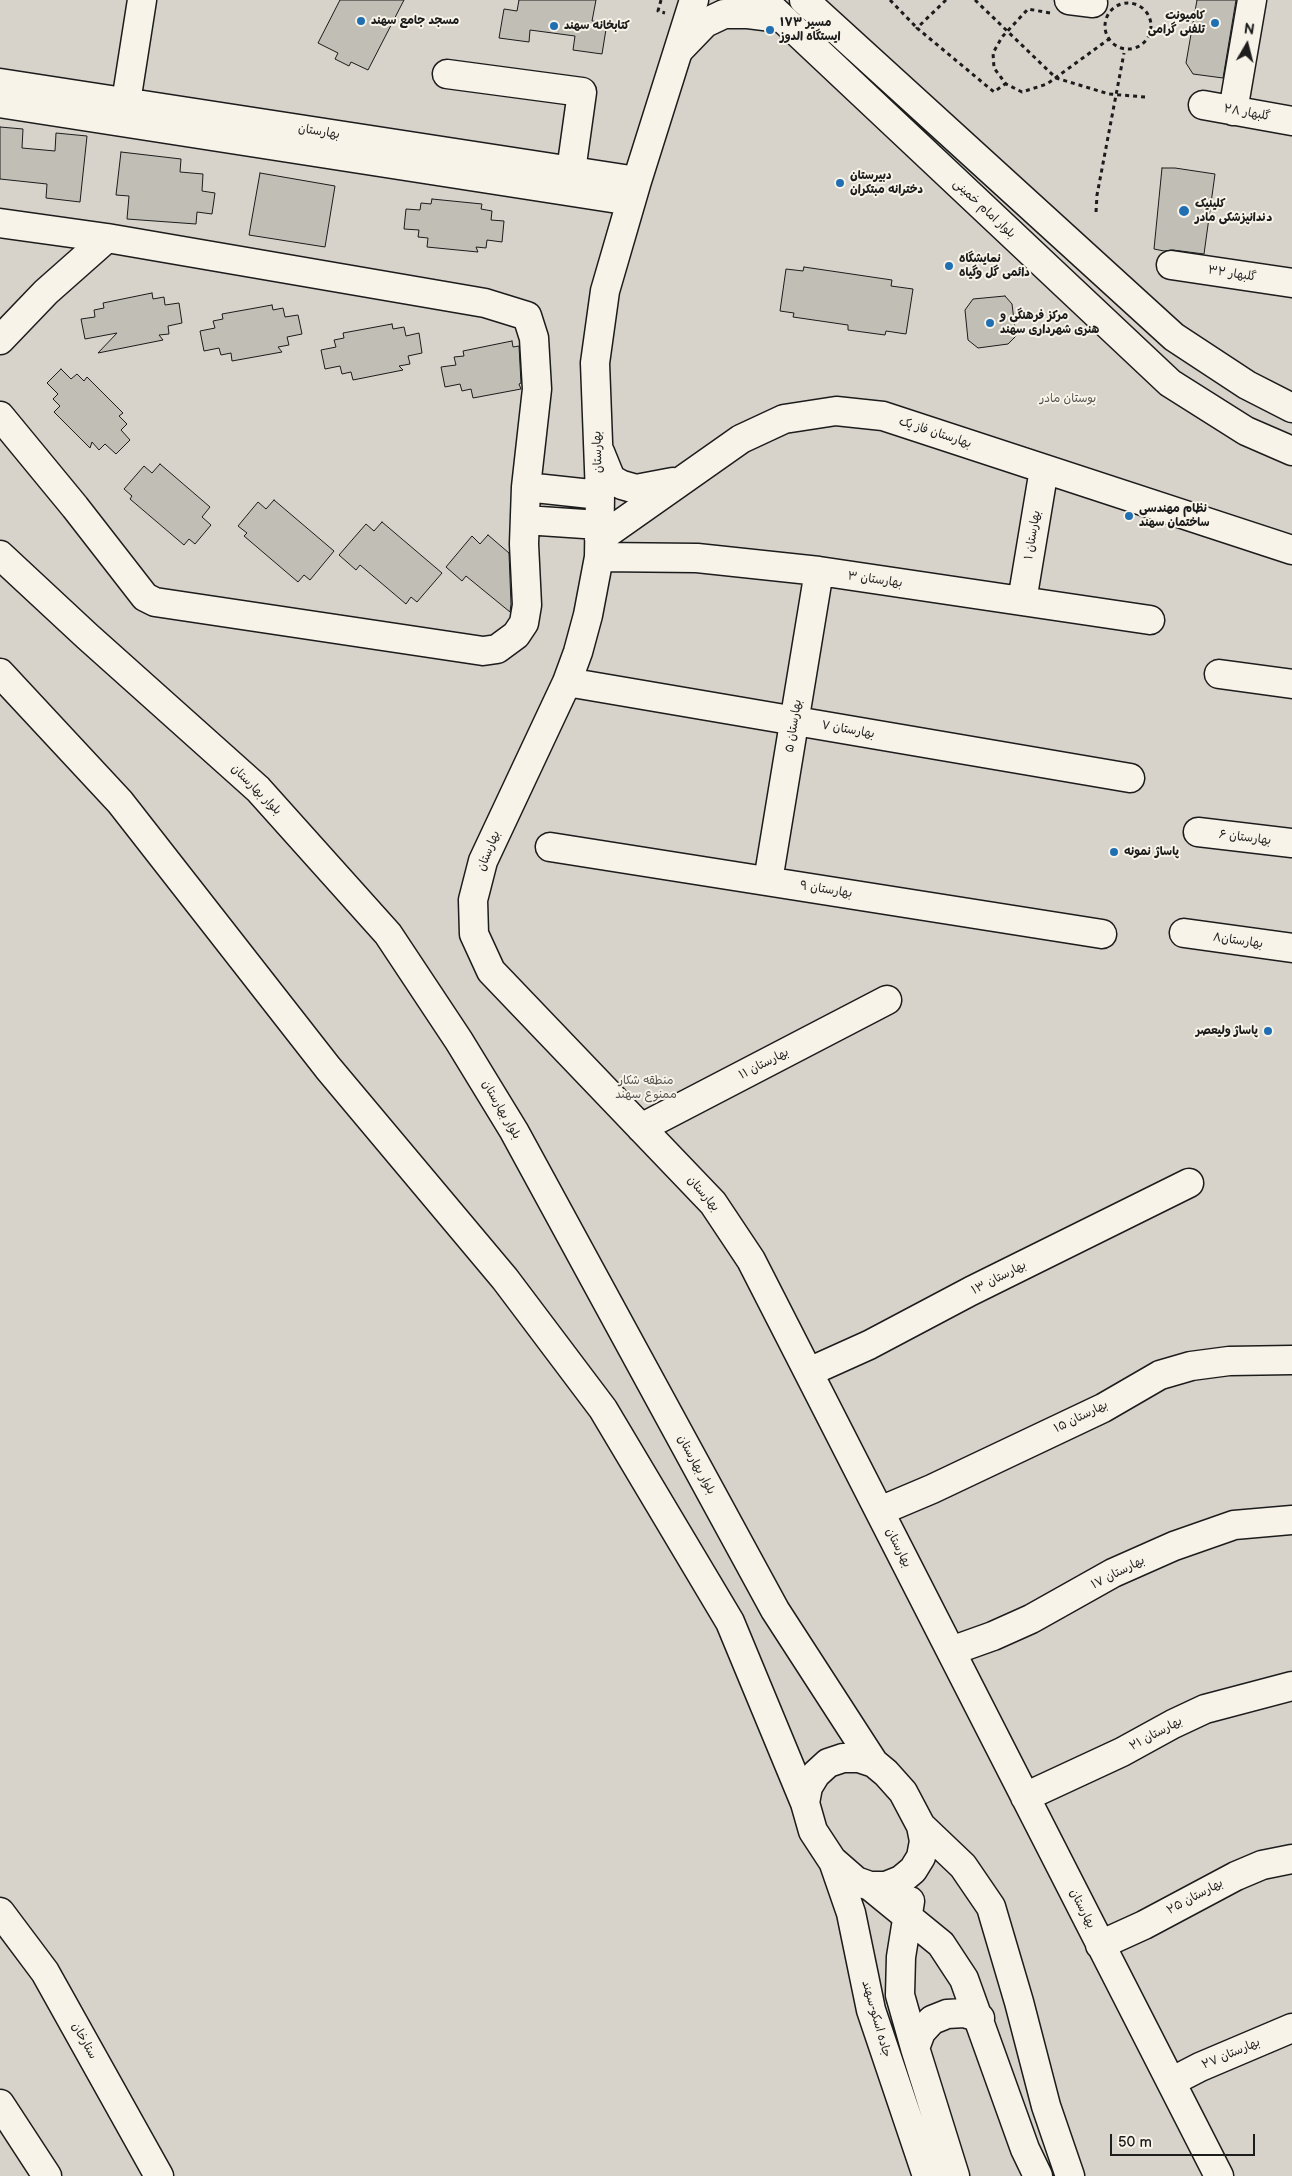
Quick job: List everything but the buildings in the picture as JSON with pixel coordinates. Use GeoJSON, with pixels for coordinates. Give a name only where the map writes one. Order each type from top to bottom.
{"type":"FeatureCollection","features":[{"type":"Feature","properties":{"kind":"street"},"geometry":{"type":"LineString","coordinates":[[126,102],[142,0]]}},
{"type":"Feature","properties":{"kind":"street","name":"بهارستان"},"geometry":{"type":"LineString","coordinates":[[694,0],[634,191],[606,291],[595,363],[600,495],[599,540],[588,615],[578,652],[567,682],[483,861],[473,900],[474,934],[491,971],[712,1203],[751,1260],[1219,2176]]}},
{"type":"Feature","properties":{"kind":"street"},"geometry":{"type":"LineString","coordinates":[[804,0],[1174,338],[1247,385],[1292,408]]}},
{"type":"Feature","properties":{"kind":"street"},"geometry":{"type":"LineString","coordinates":[[1233,111],[1252,0]]}},
{"type":"Feature","properties":{"kind":"street"},"geometry":{"type":"LineString","coordinates":[[679,50],[705,23],[724,14],[748,14],[772,9]]}},
{"type":"Feature","properties":{"kind":"street","name":"بلوار امام خمینی"},"geometry":{"type":"LineString","coordinates":[[772,9],[1170,383],[1246,431],[1292,452]]}},
{"type":"Feature","properties":{"kind":"street"},"geometry":{"type":"LineString","coordinates":[[447,74],[582,92],[571,171]]}},
{"type":"Feature","properties":{"kind":"street","name":"بهارستان"},"geometry":{"type":"LineString","coordinates":[[0,83],[571,171],[634,191]]}},
{"type":"Feature","properties":{"kind":"street","name":"بهارستان"},"geometry":{"type":"LineString","coordinates":[[0,103],[634,191]]}},
{"type":"Feature","properties":{"kind":"street","name":"گلبهار ۲۸"},"geometry":{"type":"LineString","coordinates":[[1203,105],[1292,121]]}},
{"type":"Feature","properties":{"kind":"street"},"geometry":{"type":"LineString","coordinates":[[0,223],[107,238],[485,303],[527,316],[534,338],[537,388],[526,487],[524,544],[527,605],[524,623],[516,636],[497,649],[484,651],[166,605],[145,597],[75,507],[0,416]]}},
{"type":"Feature","properties":{"kind":"street"},"geometry":{"type":"LineString","coordinates":[[0,340],[46,292],[107,238]]}},
{"type":"Feature","properties":{"kind":"street","name":"گلبهار ۳۲"},"geometry":{"type":"LineString","coordinates":[[1171,265],[1292,283]]}},
{"type":"Feature","properties":{"kind":"street","name":"بهارستان فاز یک"},"geometry":{"type":"LineString","coordinates":[[599,540],[740,439],[784,419],[836,411],[882,416],[1292,550]]}},
{"type":"Feature","properties":{"kind":"street"},"geometry":{"type":"LineString","coordinates":[[597,441],[609,474],[612,479],[622,485],[636,489],[648,488],[684,478]]}},
{"type":"Feature","properties":{"kind":"street","name":"بهارستان ۱"},"geometry":{"type":"LineString","coordinates":[[1022,601],[1044,469]]}},
{"type":"Feature","properties":{"kind":"street"},"geometry":{"type":"LineString","coordinates":[[526,487],[600,495]]}},
{"type":"Feature","properties":{"kind":"street","name":"بهارستان ۳"},"geometry":{"type":"LineString","coordinates":[[525,520],[599,540],[697,558],[819,571],[1150,620]]}},
{"type":"Feature","properties":{"kind":"street","name":"بلوار بهارستان"},"geometry":{"type":"LineString","coordinates":[[0,555],[87,636],[258,789],[388,934],[459,1041],[514,1131],[775,1610],[874,1763]]}},
{"type":"Feature","properties":{"kind":"street","name":"بهارستان ۵"},"geometry":{"type":"LineString","coordinates":[[768,881],[819,571]]}},
{"type":"Feature","properties":{"kind":"street"},"geometry":{"type":"LineString","coordinates":[[0,673],[120,802],[328,1068],[505,1279],[603,1409],[730,1622],[806,1803],[813,1830],[832,1860],[856,1881],[870,1886],[941,1944],[964,1979],[980,2018],[1025,2149],[1038,2176]]}},
{"type":"Feature","properties":{"kind":"street"},"geometry":{"type":"LineString","coordinates":[[1219,674],[1292,684]]}},
{"type":"Feature","properties":{"kind":"street","name":"بهارستان ۷"},"geometry":{"type":"LineString","coordinates":[[567,682],[1130,778]]}},
{"type":"Feature","properties":{"kind":"street","name":"بهارستان ۶"},"geometry":{"type":"LineString","coordinates":[[1198,832],[1292,843]]}},
{"type":"Feature","properties":{"kind":"street","name":"بهارستان ۹"},"geometry":{"type":"LineString","coordinates":[[550,847],[1102,934]]}},
{"type":"Feature","properties":{"kind":"street","name":"بهارستان۸"},"geometry":{"type":"LineString","coordinates":[[1184,933],[1292,948]]}},
{"type":"Feature","properties":{"kind":"street","name":"بهارستان ۱۱"},"geometry":{"type":"LineString","coordinates":[[641,1128],[887,1000]]}},
{"type":"Feature","properties":{"kind":"street","name":"بهارستان ۱۳"},"geometry":{"type":"LineString","coordinates":[[809,1372],[868,1345],[971,1291],[1189,1183]]}},
{"type":"Feature","properties":{"kind":"street","name":"بهارستان ۱۵"},"geometry":{"type":"LineString","coordinates":[[880,1511],[932,1490],[1103,1408],[1160,1375],[1191,1366],[1229,1361],[1292,1360]]}},
{"type":"Feature","properties":{"kind":"street","name":"بهارستان ۱۷"},"geometry":{"type":"LineString","coordinates":[[951,1651],[993,1636],[1031,1619],[1113,1573],[1174,1546],[1234,1525],[1292,1520]]}},
{"type":"Feature","properties":{"kind":"street","name":"بهارستان ۲۱"},"geometry":{"type":"LineString","coordinates":[[1025,1797],[1122,1752],[1205,1709],[1292,1686]]}},
{"type":"Feature","properties":{"kind":"street"},"geometry":{"type":"LineString","coordinates":[[806,1803],[808,1787],[816,1774],[828,1764],[843,1758],[859,1758],[874,1763],[903,1792],[921,1826],[924,1841],[921,1857],[913,1870],[901,1880],[886,1886],[870,1886]]}},
{"type":"Feature","properties":{"kind":"street"},"geometry":{"type":"LineString","coordinates":[[921,1826],[962,1866],[991,1907],[1019,2002],[1046,2106],[1070,2176]]}},
{"type":"Feature","properties":{"kind":"street","name":"بهارستان ۲۵"},"geometry":{"type":"LineString","coordinates":[[1100,1945],[1144,1925],[1236,1876],[1262,1865],[1292,1858]]}},
{"type":"Feature","properties":{"kind":"street","name":"جاده اسکو-سهند"},"geometry":{"type":"LineString","coordinates":[[832,1860],[850,1912],[871,2010],[927,2176]]}},
{"type":"Feature","properties":{"kind":"street"},"geometry":{"type":"LineString","coordinates":[[913,1870],[901,1957],[900,1995],[955,2176]]}},
{"type":"Feature","properties":{"kind":"street","name":"ستارخان"},"geometry":{"type":"LineString","coordinates":[[0,1912],[45,1972],[159,2176]]}},
{"type":"Feature","properties":{"kind":"street"},"geometry":{"type":"LineString","coordinates":[[915,2048],[921,2032],[932,2020],[948,2014],[964,2013],[980,2018]]}},
{"type":"Feature","properties":{"kind":"street","name":"بهارستان ۲۷"},"geometry":{"type":"LineString","coordinates":[[1171,2082],[1200,2067],[1292,2028]]}},
{"type":"Feature","properties":{"kind":"street"},"geometry":{"type":"LineString","coordinates":[[0,2104],[47,2176]]}},
{"type":"Feature","properties":{"kind":"path"},"geometry":{"type":"LineString","coordinates":[[890,0],[917,28],[994,92],[1006,84]]}},
{"type":"Feature","properties":{"kind":"path"},"geometry":{"type":"LineString","coordinates":[[917,28],[946,0]]}},
{"type":"Feature","properties":{"kind":"path"},"geometry":{"type":"LineString","coordinates":[[976,0],[1056,78],[1116,94],[1145,97]]}},
{"type":"Feature","properties":{"kind":"path"},"geometry":{"type":"LineString","coordinates":[[1129,2],[1136,4],[1147,12],[1151,24],[1148,38],[1139,47],[1126,50],[1113,45],[1106,34],[1105,21],[1111,9],[1129,2]]}},
{"type":"Feature","properties":{"kind":"path"},"geometry":{"type":"LineString","coordinates":[[1073,6],[1028,9],[1007,32],[993,53],[994,68],[1006,84],[1022,92],[1047,84],[1109,39]]}},
{"type":"Feature","properties":{"kind":"path"},"geometry":{"type":"LineString","coordinates":[[1096,212],[1097,195],[1124,53]]}},
{"type":"Feature","properties":{"kind":"green space","name":"منطقه شکار ممنوع سهند"},"geometry":{"type":"Polygon","coordinates":[[[0,0],[1292,0],[1292,2176],[0,2176],[0,0]]]}},
{"type":"Feature","properties":{"kind":"place","name":"مسجد جامع سهند"},"geometry":{"type":"Point","coordinates":[361,21]}},
{"type":"Feature","properties":{"kind":"place","name":"کامیونت تلفنی گرامی"},"geometry":{"type":"Point","coordinates":[1215,23]}},
{"type":"Feature","properties":{"kind":"place","name":"کتابخانه سهند"},"geometry":{"type":"Point","coordinates":[554,26]}},
{"type":"Feature","properties":{"kind":"place","name":"مسیر ۱۷۳ ایستگاه الدوز"},"geometry":{"type":"Point","coordinates":[770,30]}},
{"type":"Feature","properties":{"kind":"place","name":"دبیرستان دخترانه مبتکران"},"geometry":{"type":"Point","coordinates":[840,183]}},
{"type":"Feature","properties":{"kind":"place","name":"کلینیک دندانپزشکی مادر"},"geometry":{"type":"Point","coordinates":[1184,211]}},
{"type":"Feature","properties":{"kind":"place","name":"نمایشگاه دائمی گل وگیاه"},"geometry":{"type":"Point","coordinates":[949,266]}},
{"type":"Feature","properties":{"kind":"place","name":"مرکز فرهنگی و هنری شهرداری سهند"},"geometry":{"type":"Point","coordinates":[990,323]}},
{"type":"Feature","properties":{"kind":"place","name":"نظام مهندسی ساختمان سهند"},"geometry":{"type":"Point","coordinates":[1129,516]}},
{"type":"Feature","properties":{"kind":"place","name":"پاساژ نمونه"},"geometry":{"type":"Point","coordinates":[1114,852]}},
{"type":"Feature","properties":{"kind":"place","name":"پاساژ ولیعصر"},"geometry":{"type":"Point","coordinates":[1268,1031]}},
{"type":"Feature","properties":{"kind":"park label","name":"بوستان مادر"},"geometry":{"type":"Point","coordinates":[1068,399]}}]}
